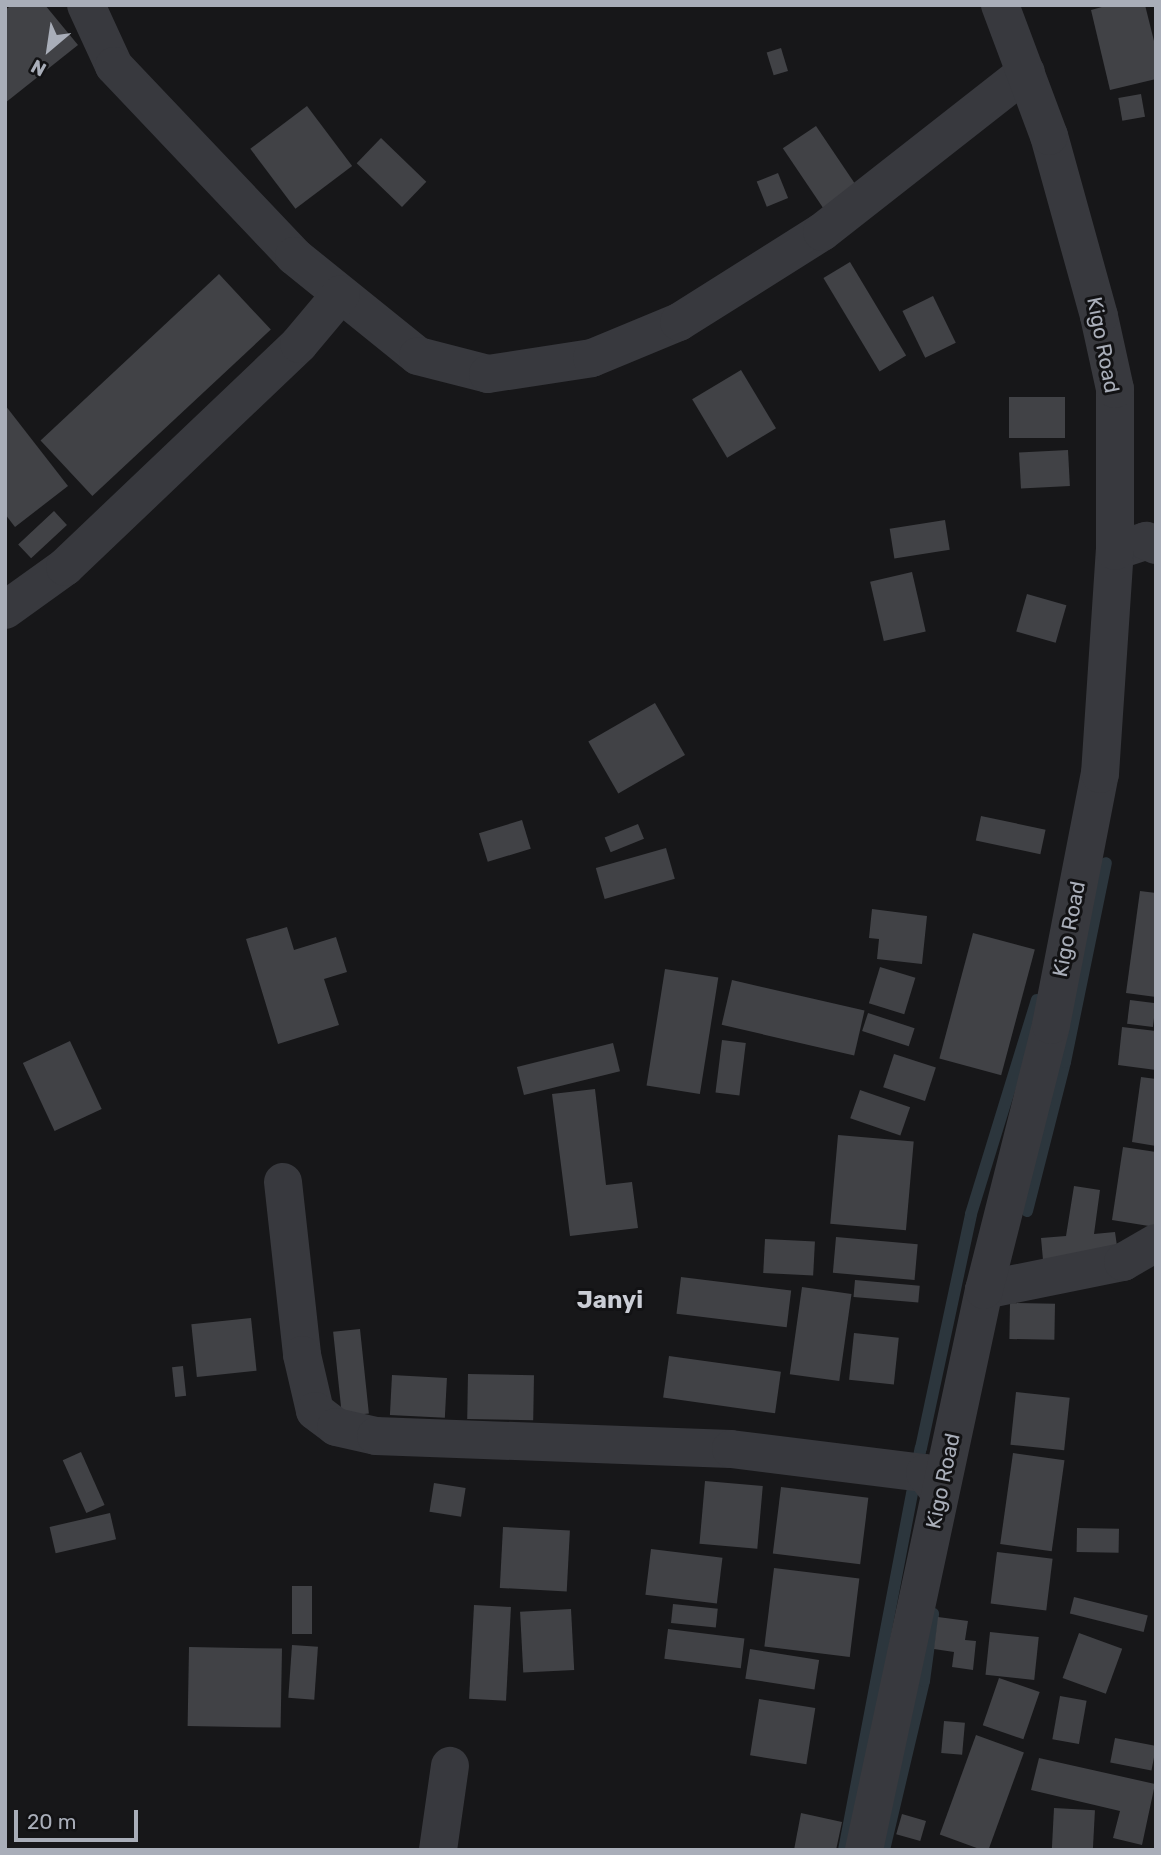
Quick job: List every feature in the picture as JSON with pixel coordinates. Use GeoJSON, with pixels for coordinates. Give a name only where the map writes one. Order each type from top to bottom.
{"type":"FeatureCollection","features":[{"type":"Feature","properties":{"kind":"street"},"geometry":{"type":"LineString","coordinates":[[86,5],[114,66],[294,256],[418,356],[488,374],[592,358],[679,322],[822,232],[1026,72]]}},
{"type":"Feature","properties":{"kind":"street","name":"Kigo Road"},"geometry":{"type":"LineString","coordinates":[[864,1850],[984,1290],[1048,1038],[1100,774],[1115,551],[1115,389],[1071,213],[1026,72],[1000,5]]}},
{"type":"Feature","properties":{"kind":"street"},"geometry":{"type":"LineString","coordinates":[[5,610],[65,567],[299,344],[341,294]]}},
{"type":"Feature","properties":{"kind":"street"},"geometry":{"type":"LineString","coordinates":[[1115,551],[1146,541],[1156,545]]}},
{"type":"Feature","properties":{"kind":"street"},"geometry":{"type":"LineString","coordinates":[[283,1182],[302,1355],[315,1411],[336,1427],[376,1437],[731,1450],[925,1473],[940,1493]]}},
{"type":"Feature","properties":{"kind":"street"},"geometry":{"type":"LineString","coordinates":[[984,1290],[1123,1262],[1156,1243]]}},
{"type":"Feature","properties":{"kind":"street"},"geometry":{"type":"LineString","coordinates":[[438,1850],[450,1766]]}},
{"type":"Feature","properties":{"kind":"building"},"geometry":{"type":"Polygon","coordinates":[[[12,5],[45,5],[78,45],[5,103],[5,10],[12,5]]]}},
{"type":"Feature","properties":{"kind":"building"},"geometry":{"type":"Polygon","coordinates":[[[1109,5],[1145,5],[1156,49],[1156,79],[1110,90],[1091,10],[1109,5]]]}},
{"type":"Feature","properties":{"kind":"building"},"geometry":{"type":"Polygon","coordinates":[[[781,48],[788,71],[774,75],[767,52],[781,48]]]}},
{"type":"Feature","properties":{"kind":"building"},"geometry":{"type":"Polygon","coordinates":[[[1141,94],[1145,117],[1122,121],[1118,98],[1141,94]]]}},
{"type":"Feature","properties":{"kind":"building"},"geometry":{"type":"Polygon","coordinates":[[[307,106],[352,166],[295,209],[250,149],[307,106]]]}},
{"type":"Feature","properties":{"kind":"building"},"geometry":{"type":"Polygon","coordinates":[[[816,126],[858,189],[825,211],[783,148],[816,126]]]}},
{"type":"Feature","properties":{"kind":"building"},"geometry":{"type":"Polygon","coordinates":[[[381,138],[426,182],[402,207],[357,163],[381,138]]]}},
{"type":"Feature","properties":{"kind":"building"},"geometry":{"type":"Polygon","coordinates":[[[778,173],[788,198],[767,207],[757,182],[778,173]]]}},
{"type":"Feature","properties":{"kind":"building"},"geometry":{"type":"Polygon","coordinates":[[[850,262],[906,355],[880,371],[823,278],[850,262]]]}},
{"type":"Feature","properties":{"kind":"building"},"geometry":{"type":"Polygon","coordinates":[[[219,274],[271,330],[92,496],[41,440],[219,274]]]}},
{"type":"Feature","properties":{"kind":"building"},"geometry":{"type":"Polygon","coordinates":[[[933,296],[956,343],[925,358],[902,311],[933,296]]]}},
{"type":"Feature","properties":{"kind":"building"},"geometry":{"type":"Polygon","coordinates":[[[741,370],[776,428],[727,458],[692,399],[741,370]]]}},
{"type":"Feature","properties":{"kind":"building"},"geometry":{"type":"Polygon","coordinates":[[[1009,397],[1065,397],[1065,438],[1009,438],[1009,397]]]}},
{"type":"Feature","properties":{"kind":"building"},"geometry":{"type":"Polygon","coordinates":[[[5,405],[68,486],[15,527],[5,514],[5,405]]]}},
{"type":"Feature","properties":{"kind":"building"},"geometry":{"type":"Polygon","coordinates":[[[1068,450],[1070,486],[1021,489],[1019,453],[1068,450]]]}},
{"type":"Feature","properties":{"kind":"building"},"geometry":{"type":"Polygon","coordinates":[[[54,511],[67,525],[31,558],[18,544],[54,511]]]}},
{"type":"Feature","properties":{"kind":"building"},"geometry":{"type":"Polygon","coordinates":[[[945,520],[950,550],[894,558],[890,529],[945,520]]]}},
{"type":"Feature","properties":{"kind":"building"},"geometry":{"type":"Polygon","coordinates":[[[912,572],[926,631],[884,641],[870,582],[912,572]]]}},
{"type":"Feature","properties":{"kind":"building"},"geometry":{"type":"Polygon","coordinates":[[[1027,594],[1066,605],[1056,643],[1016,631],[1027,594]]]}},
{"type":"Feature","properties":{"kind":"building"},"geometry":{"type":"Polygon","coordinates":[[[655,703],[685,755],[618,793],[588,742],[655,703]]]}},
{"type":"Feature","properties":{"kind":"building"},"geometry":{"type":"Polygon","coordinates":[[[981,816],[1046,830],[1040,854],[976,840],[981,816]]]}},
{"type":"Feature","properties":{"kind":"building"},"geometry":{"type":"Polygon","coordinates":[[[522,820],[531,849],[488,862],[479,833],[522,820]]]}},
{"type":"Feature","properties":{"kind":"building"},"geometry":{"type":"Polygon","coordinates":[[[638,824],[644,839],[611,852],[605,837],[638,824]]]}},
{"type":"Feature","properties":{"kind":"building"},"geometry":{"type":"Polygon","coordinates":[[[666,848],[675,879],[605,899],[596,868],[666,848]]]}},
{"type":"Feature","properties":{"kind":"building"},"geometry":{"type":"Polygon","coordinates":[[[1140,891],[1156,893],[1156,997],[1126,993],[1140,891]]]}},
{"type":"Feature","properties":{"kind":"building"},"geometry":{"type":"Polygon","coordinates":[[[872,909],[927,916],[922,964],[877,959],[879,939],[869,938],[872,909]]]}},
{"type":"Feature","properties":{"kind":"building"},"geometry":{"type":"Polygon","coordinates":[[[287,927],[294,950],[336,937],[347,972],[324,979],[339,1025],[278,1044],[246,939],[287,927]]]}},
{"type":"Feature","properties":{"kind":"building"},"geometry":{"type":"Polygon","coordinates":[[[973,933],[1035,950],[1001,1075],[939,1059],[973,933]]]}},
{"type":"Feature","properties":{"kind":"building"},"geometry":{"type":"Polygon","coordinates":[[[880,967],[915,978],[904,1014],[869,1003],[880,967]]]}},
{"type":"Feature","properties":{"kind":"building"},"geometry":{"type":"Polygon","coordinates":[[[665,969],[718,977],[700,1094],[647,1086],[665,969]]]}},
{"type":"Feature","properties":{"kind":"building"},"geometry":{"type":"Polygon","coordinates":[[[732,980],[865,1011],[854,1055],[722,1025],[732,980]]]}},
{"type":"Feature","properties":{"kind":"building"},"geometry":{"type":"Polygon","coordinates":[[[1130,1000],[1156,1003],[1153,1027],[1127,1024],[1130,1000]]]}},
{"type":"Feature","properties":{"kind":"building"},"geometry":{"type":"Polygon","coordinates":[[[868,1013],[915,1028],[909,1046],[862,1031],[868,1013]]]}},
{"type":"Feature","properties":{"kind":"building"},"geometry":{"type":"Polygon","coordinates":[[[1122,1027],[1156,1031],[1156,1070],[1118,1065],[1122,1027]]]}},
{"type":"Feature","properties":{"kind":"building"},"geometry":{"type":"Polygon","coordinates":[[[722,1040],[746,1043],[739,1096],[716,1093],[722,1040]]]}},
{"type":"Feature","properties":{"kind":"building"},"geometry":{"type":"Polygon","coordinates":[[[70,1041],[102,1109],[55,1131],[23,1063],[70,1041]]]}},
{"type":"Feature","properties":{"kind":"building"},"geometry":{"type":"Polygon","coordinates":[[[613,1043],[620,1071],[524,1095],[517,1067],[613,1043]]]}},
{"type":"Feature","properties":{"kind":"building"},"geometry":{"type":"Polygon","coordinates":[[[894,1054],[936,1068],[925,1101],[883,1087],[894,1054]]]}},
{"type":"Feature","properties":{"kind":"building"},"geometry":{"type":"Polygon","coordinates":[[[1141,1077],[1156,1079],[1156,1146],[1132,1142],[1141,1077]]]}},
{"type":"Feature","properties":{"kind":"building"},"geometry":{"type":"Polygon","coordinates":[[[595,1089],[606,1185],[632,1182],[638,1228],[570,1236],[552,1094],[595,1089]]]}},
{"type":"Feature","properties":{"kind":"building"},"geometry":{"type":"Polygon","coordinates":[[[860,1090],[910,1107],[900,1136],[850,1118],[860,1090]]]}},
{"type":"Feature","properties":{"kind":"building"},"geometry":{"type":"Polygon","coordinates":[[[838,1135],[914,1142],[906,1230],[830,1224],[838,1135]]]}},
{"type":"Feature","properties":{"kind":"building"},"geometry":{"type":"Polygon","coordinates":[[[1123,1147],[1156,1152],[1155,1227],[1112,1220],[1123,1147]]]}},
{"type":"Feature","properties":{"kind":"building"},"geometry":{"type":"Polygon","coordinates":[[[1074,1186],[1100,1190],[1094,1234],[1115,1232],[1118,1253],[1043,1260],[1041,1238],[1066,1236],[1074,1186]]]}},
{"type":"Feature","properties":{"kind":"building"},"geometry":{"type":"Polygon","coordinates":[[[836,1237],[918,1244],[915,1280],[833,1273],[836,1237]]]}},
{"type":"Feature","properties":{"kind":"building"},"geometry":{"type":"Polygon","coordinates":[[[765,1239],[815,1242],[813,1276],[763,1273],[765,1239]]]}},
{"type":"Feature","properties":{"kind":"building"},"geometry":{"type":"Polygon","coordinates":[[[681,1277],[791,1291],[787,1327],[676,1314],[681,1277]]]}},
{"type":"Feature","properties":{"kind":"building"},"geometry":{"type":"Polygon","coordinates":[[[855,1280],[920,1286],[918,1303],[854,1297],[855,1280]]]}},
{"type":"Feature","properties":{"kind":"building"},"geometry":{"type":"Polygon","coordinates":[[[802,1287],[852,1294],[839,1381],[790,1374],[802,1287]]]}},
{"type":"Feature","properties":{"kind":"building"},"geometry":{"type":"Polygon","coordinates":[[[1010,1303],[1055,1304],[1054,1340],[1009,1339],[1010,1303]]]}},
{"type":"Feature","properties":{"kind":"building"},"geometry":{"type":"Polygon","coordinates":[[[251,1318],[257,1371],[197,1377],[191,1324],[251,1318]]]}},
{"type":"Feature","properties":{"kind":"building"},"geometry":{"type":"Polygon","coordinates":[[[360,1329],[369,1414],[342,1416],[333,1332],[360,1329]]]}},
{"type":"Feature","properties":{"kind":"building"},"geometry":{"type":"Polygon","coordinates":[[[854,1333],[899,1338],[894,1384],[849,1380],[854,1333]]]}},
{"type":"Feature","properties":{"kind":"building"},"geometry":{"type":"Polygon","coordinates":[[[669,1356],[781,1372],[775,1413],[663,1398],[669,1356]]]}},
{"type":"Feature","properties":{"kind":"building"},"geometry":{"type":"Polygon","coordinates":[[[183,1366],[186,1396],[175,1397],[172,1367],[183,1366]]]}},
{"type":"Feature","properties":{"kind":"building"},"geometry":{"type":"Polygon","coordinates":[[[468,1374],[534,1375],[533,1420],[467,1419],[468,1374]]]}},
{"type":"Feature","properties":{"kind":"building"},"geometry":{"type":"Polygon","coordinates":[[[392,1375],[447,1378],[445,1418],[390,1415],[392,1375]]]}},
{"type":"Feature","properties":{"kind":"building"},"geometry":{"type":"Polygon","coordinates":[[[1016,1392],[1070,1398],[1064,1450],[1010,1445],[1016,1392]]]}},
{"type":"Feature","properties":{"kind":"building"},"geometry":{"type":"Polygon","coordinates":[[[81,1452],[105,1505],[86,1513],[63,1460],[81,1452]]]}},
{"type":"Feature","properties":{"kind":"building"},"geometry":{"type":"Polygon","coordinates":[[[1013,1453],[1064,1460],[1052,1551],[1000,1544],[1013,1453]]]}},
{"type":"Feature","properties":{"kind":"building"},"geometry":{"type":"Polygon","coordinates":[[[705,1481],[763,1486],[757,1549],[700,1544],[705,1481]]]}},
{"type":"Feature","properties":{"kind":"building"},"geometry":{"type":"Polygon","coordinates":[[[434,1483],[466,1488],[461,1517],[429,1512],[434,1483]]]}},
{"type":"Feature","properties":{"kind":"building"},"geometry":{"type":"Polygon","coordinates":[[[781,1487],[868,1498],[860,1564],[773,1554],[781,1487]]]}},
{"type":"Feature","properties":{"kind":"building"},"geometry":{"type":"Polygon","coordinates":[[[110,1513],[116,1539],[56,1553],[50,1527],[110,1513]]]}},
{"type":"Feature","properties":{"kind":"building"},"geometry":{"type":"Polygon","coordinates":[[[503,1527],[570,1531],[567,1591],[500,1588],[503,1527]]]}},
{"type":"Feature","properties":{"kind":"building"},"geometry":{"type":"Polygon","coordinates":[[[1077,1528],[1119,1529],[1119,1553],[1077,1552],[1077,1528]]]}},
{"type":"Feature","properties":{"kind":"building"},"geometry":{"type":"Polygon","coordinates":[[[651,1549],[722,1558],[717,1603],[645,1595],[651,1549]]]}},
{"type":"Feature","properties":{"kind":"building"},"geometry":{"type":"Polygon","coordinates":[[[997,1552],[1053,1559],[1046,1610],[991,1604],[997,1552]]]}},
{"type":"Feature","properties":{"kind":"building"},"geometry":{"type":"Polygon","coordinates":[[[774,1568],[859,1578],[850,1657],[764,1646],[774,1568]]]}},
{"type":"Feature","properties":{"kind":"building"},"geometry":{"type":"Polygon","coordinates":[[[292,1586],[312,1586],[312,1634],[292,1634],[292,1586]]]}},
{"type":"Feature","properties":{"kind":"building"},"geometry":{"type":"Polygon","coordinates":[[[1074,1597],[1148,1615],[1144,1632],[1070,1613],[1074,1597]]]}},
{"type":"Feature","properties":{"kind":"building"},"geometry":{"type":"Polygon","coordinates":[[[673,1604],[718,1609],[716,1628],[671,1623],[673,1604]]]}},
{"type":"Feature","properties":{"kind":"building"},"geometry":{"type":"Polygon","coordinates":[[[474,1605],[511,1607],[506,1701],[469,1699],[474,1605]]]}},
{"type":"Feature","properties":{"kind":"building"},"geometry":{"type":"Polygon","coordinates":[[[571,1609],[574,1670],[523,1673],[520,1612],[571,1609]]]}},
{"type":"Feature","properties":{"kind":"building"},"geometry":{"type":"Polygon","coordinates":[[[938,1617],[968,1621],[965,1640],[976,1641],[973,1670],[952,1667],[954,1652],[934,1649],[938,1617]]]}},
{"type":"Feature","properties":{"kind":"building"},"geometry":{"type":"Polygon","coordinates":[[[668,1629],[744,1638],[741,1668],[664,1659],[668,1629]]]}},
{"type":"Feature","properties":{"kind":"building"},"geometry":{"type":"Polygon","coordinates":[[[990,1632],[1039,1637],[1034,1680],[986,1675],[990,1632]]]}},
{"type":"Feature","properties":{"kind":"building"},"geometry":{"type":"Polygon","coordinates":[[[1079,1633],[1122,1649],[1106,1694],[1063,1678],[1079,1633]]]}},
{"type":"Feature","properties":{"kind":"building"},"geometry":{"type":"Polygon","coordinates":[[[292,1645],[318,1647],[314,1700],[288,1698],[292,1645]]]}},
{"type":"Feature","properties":{"kind":"building"},"geometry":{"type":"Polygon","coordinates":[[[189,1647],[282,1649],[281,1728],[188,1726],[189,1647]]]}},
{"type":"Feature","properties":{"kind":"building"},"geometry":{"type":"Polygon","coordinates":[[[750,1649],[819,1660],[814,1690],[745,1679],[750,1649]]]}},
{"type":"Feature","properties":{"kind":"building"},"geometry":{"type":"Polygon","coordinates":[[[999,1678],[1040,1692],[1023,1739],[983,1725],[999,1678]]]}},
{"type":"Feature","properties":{"kind":"building"},"geometry":{"type":"Polygon","coordinates":[[[1060,1696],[1087,1701],[1079,1744],[1052,1739],[1060,1696]]]}},
{"type":"Feature","properties":{"kind":"building"},"geometry":{"type":"Polygon","coordinates":[[[759,1699],[815,1708],[806,1764],[750,1755],[759,1699]]]}},
{"type":"Feature","properties":{"kind":"building"},"geometry":{"type":"Polygon","coordinates":[[[944,1721],[965,1723],[962,1755],[941,1753],[944,1721]]]}},
{"type":"Feature","properties":{"kind":"building"},"geometry":{"type":"Polygon","coordinates":[[[976,1735],[1024,1752],[988,1850],[940,1835],[976,1735]]]}},
{"type":"Feature","properties":{"kind":"building"},"geometry":{"type":"Polygon","coordinates":[[[1115,1738],[1156,1746],[1151,1771],[1110,1763],[1115,1738]]]}},
{"type":"Feature","properties":{"kind":"building"},"geometry":{"type":"Polygon","coordinates":[[[1039,1758],[1155,1784],[1142,1845],[1113,1838],[1120,1811],[1031,1790],[1039,1758]]]}},
{"type":"Feature","properties":{"kind":"building"},"geometry":{"type":"Polygon","coordinates":[[[1054,1808],[1095,1810],[1093,1850],[1052,1850],[1054,1808]]]}},
{"type":"Feature","properties":{"kind":"building"},"geometry":{"type":"Polygon","coordinates":[[[801,1813],[842,1822],[836,1850],[794,1850],[801,1813]]]}},
{"type":"Feature","properties":{"kind":"building"},"geometry":{"type":"Polygon","coordinates":[[[902,1814],[926,1821],[920,1841],[896,1834],[902,1814]]]}},
{"type":"Feature","properties":{"kind":"waterway"},"geometry":{"type":"LineString","coordinates":[[1027,1211],[1065,1062],[1106,863]]}},
{"type":"Feature","properties":{"kind":"waterway"},"geometry":{"type":"LineString","coordinates":[[844,1850],[921,1448],[971,1214],[1037,1000]]}},
{"type":"Feature","properties":{"kind":"waterway"},"geometry":{"type":"LineString","coordinates":[[884,1850],[924,1681],[933,1614]]}},
{"type":"Feature","properties":{"kind":"district","name":"Janyi"},"geometry":{"type":"Point","coordinates":[610,1301]}}]}
